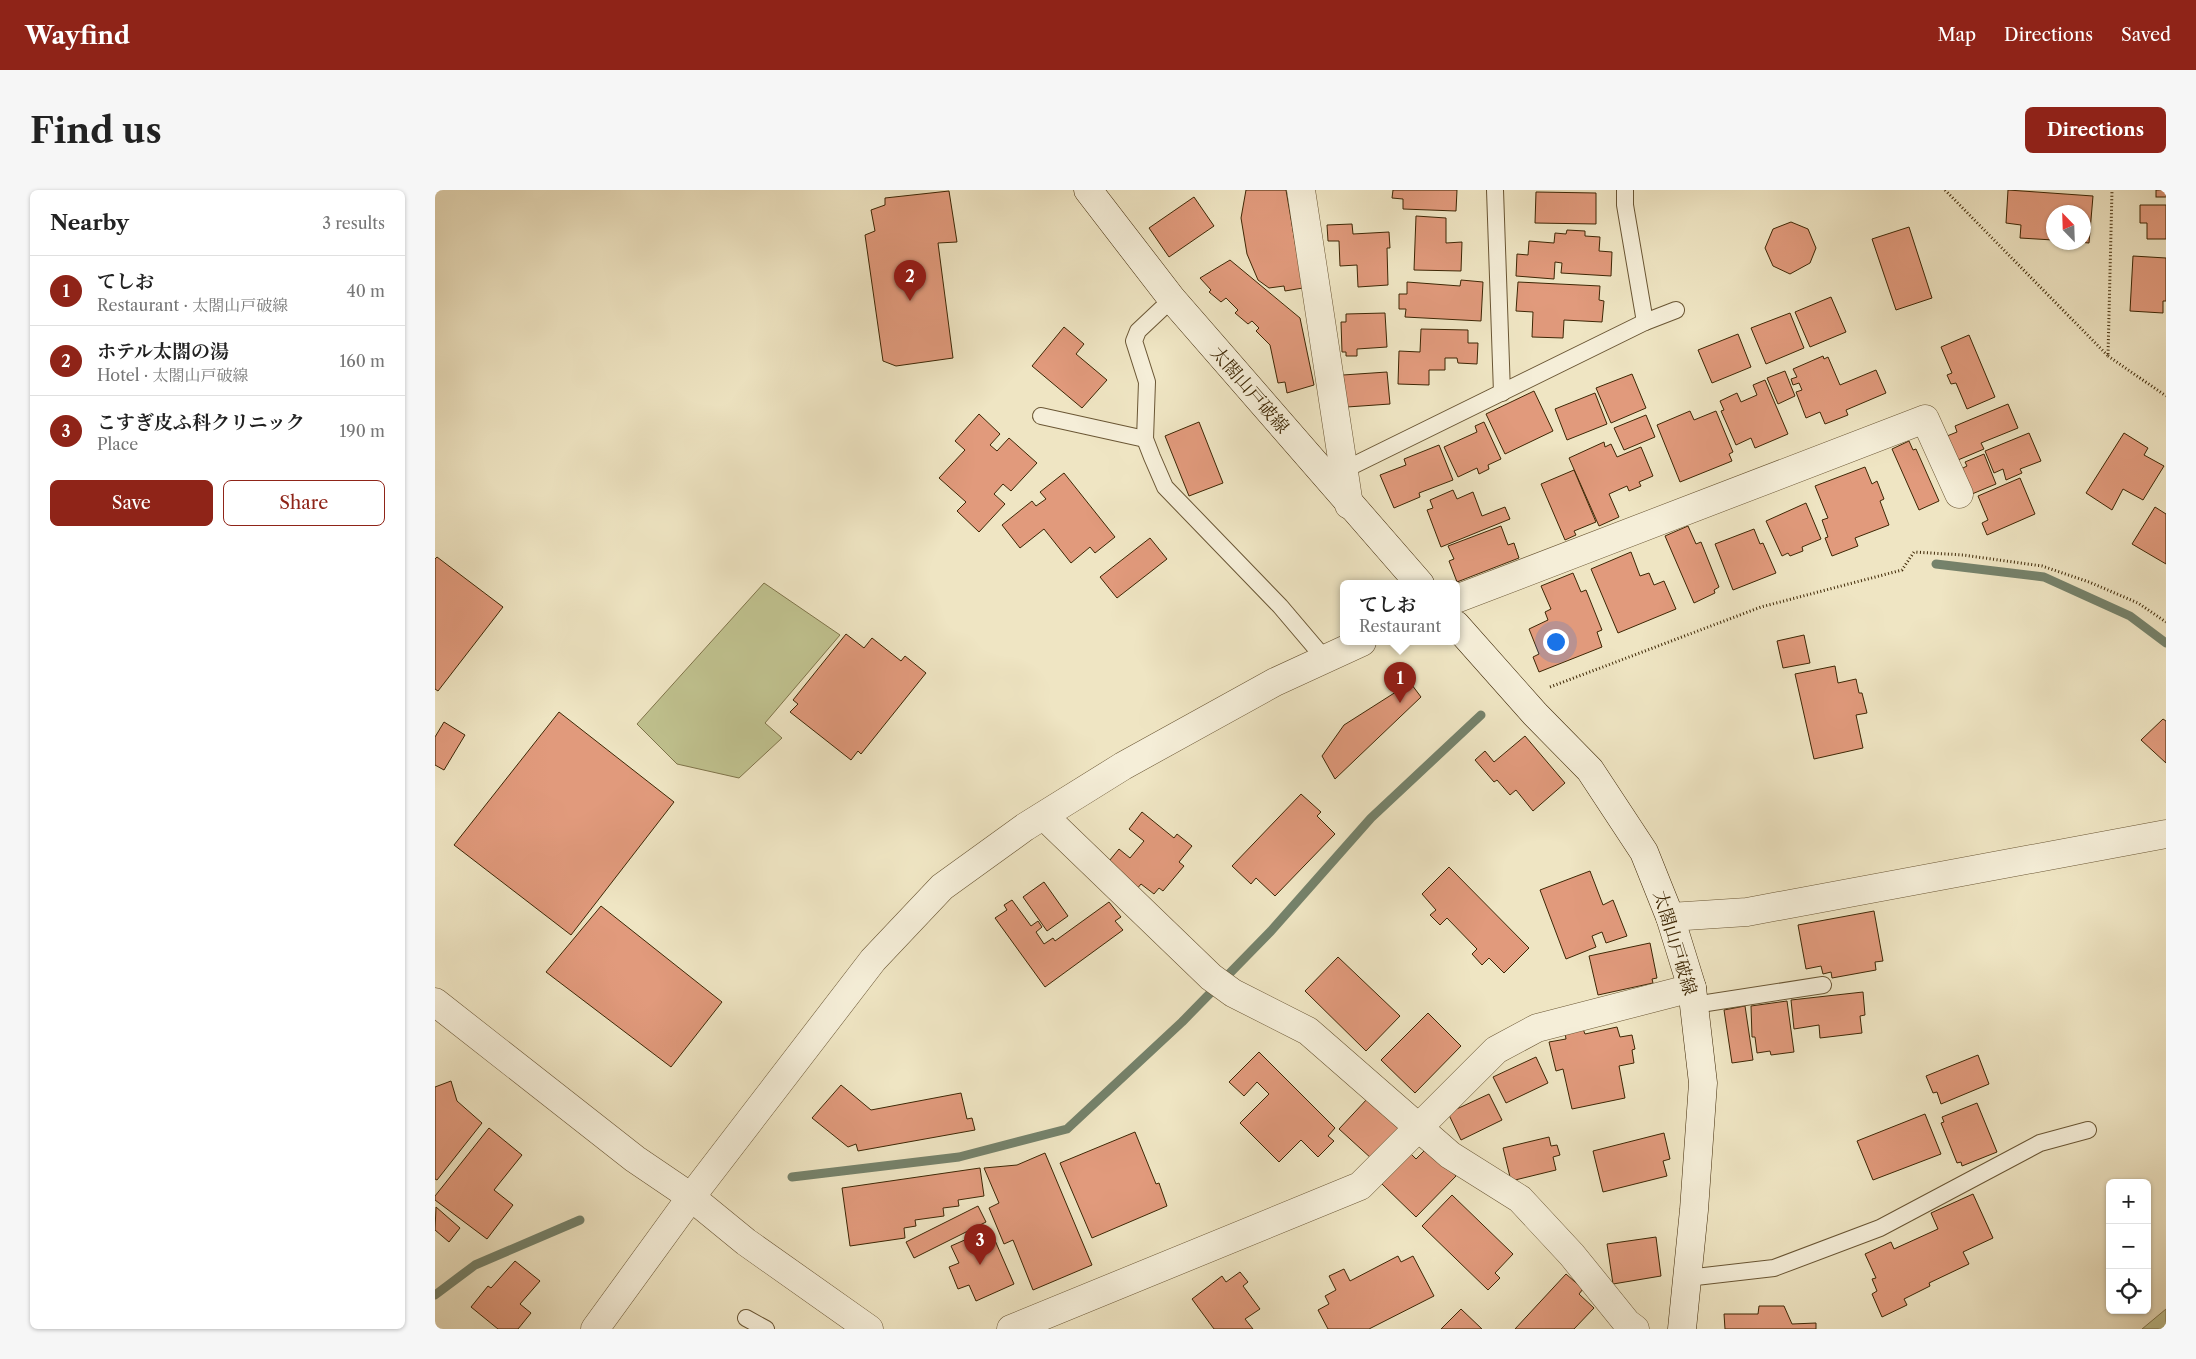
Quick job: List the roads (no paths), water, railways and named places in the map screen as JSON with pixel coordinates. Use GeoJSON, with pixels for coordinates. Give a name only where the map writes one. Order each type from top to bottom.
{"type":"FeatureCollection","features":[{"type":"Feature","properties":{"kind":"street","name":"太閤山戸破線"},"geometry":{"type":"LineString","coordinates":[[1088,190],[1172,299],[1349,505],[1416,580]]}},
{"type":"Feature","properties":{"kind":"street"},"geometry":{"type":"LineString","coordinates":[[1301,190],[1349,505]]}},
{"type":"Feature","properties":{"kind":"street"},"geometry":{"type":"LineString","coordinates":[[1460,597],[1925,419],[1959,494]]}},
{"type":"Feature","properties":{"kind":"street","name":"太閤山戸破線"},"geometry":{"type":"LineString","coordinates":[[1460,629],[1522,699],[1590,770],[1643,852],[1670,917],[1693,996],[1703,1083],[1681,1329]]}},
{"type":"Feature","properties":{"kind":"street"},"geometry":{"type":"LineString","coordinates":[[595,1329],[691,1198],[873,960],[942,887],[1044,816],[1123,766],[1275,682],[1355,645]]}},
{"type":"Feature","properties":{"kind":"street"},"geometry":{"type":"LineString","coordinates":[[1044,816],[1211,977],[1233,993],[1307,1031],[1450,1154],[1520,1199],[1571,1255],[1623,1325]]}},
{"type":"Feature","properties":{"kind":"street"},"geometry":{"type":"LineString","coordinates":[[1670,917],[1747,912],[2166,834]]}},
{"type":"Feature","properties":{"kind":"street"},"geometry":{"type":"LineString","coordinates":[[1011,1329],[1360,1186],[1496,1050],[1537,1028],[1693,996]]}},
{"type":"Feature","properties":{"kind":"street"},"geometry":{"type":"LineString","coordinates":[[435,1002],[635,1159],[691,1198],[746,1242],[869,1329]]}},
{"type":"Feature","properties":{"kind":"lane"},"geometry":{"type":"LineString","coordinates":[[1495,190],[1502,392]]}},
{"type":"Feature","properties":{"kind":"lane"},"geometry":{"type":"LineString","coordinates":[[1625,190],[1625,205],[1645,322]]}},
{"type":"Feature","properties":{"kind":"lane"},"geometry":{"type":"LineString","coordinates":[[1172,299],[1138,331],[1134,341],[1147,382],[1145,439],[1165,487],[1281,606],[1325,659]]}},
{"type":"Feature","properties":{"kind":"lane"},"geometry":{"type":"LineString","coordinates":[[1343,470],[1645,322],[1676,310]]}},
{"type":"Feature","properties":{"kind":"lane"},"geometry":{"type":"LineString","coordinates":[[1041,416],[1145,439]]}},
{"type":"Feature","properties":{"kind":"lane"},"geometry":{"type":"LineString","coordinates":[[1693,996],[1823,984]]}},
{"type":"Feature","properties":{"kind":"lane"},"geometry":{"type":"LineString","coordinates":[[1687,1278],[1774,1268],[1879,1228],[2040,1143],[2088,1130]]}},
{"type":"Feature","properties":{"kind":"lane"},"geometry":{"type":"LineString","coordinates":[[747,1318],[766,1329]]}},
{"type":"Feature","properties":{"kind":"waterway"},"geometry":{"type":"LineString","coordinates":[[1936,564],[2044,577],[2130,616],[2166,643]]}},
{"type":"Feature","properties":{"kind":"waterway"},"geometry":{"type":"LineString","coordinates":[[792,1177],[959,1157],[1067,1129],[1182,1022],[1271,931],[1371,818],[1481,715]]}},
{"type":"Feature","properties":{"kind":"waterway"},"geometry":{"type":"LineString","coordinates":[[435,1295],[475,1265],[580,1220]]}},
{"type":"Feature","properties":{"kind":"place","name":"ホテル太閤の湯"},"geometry":{"type":"Point","coordinates":[910,301]}},
{"type":"Feature","properties":{"kind":"place","name":"てしお"},"geometry":{"type":"Point","coordinates":[1400,703]}},
{"type":"Feature","properties":{"kind":"place","name":"こすぎ皮ふ科クリニック"},"geometry":{"type":"Point","coordinates":[980,1265]}}]}
